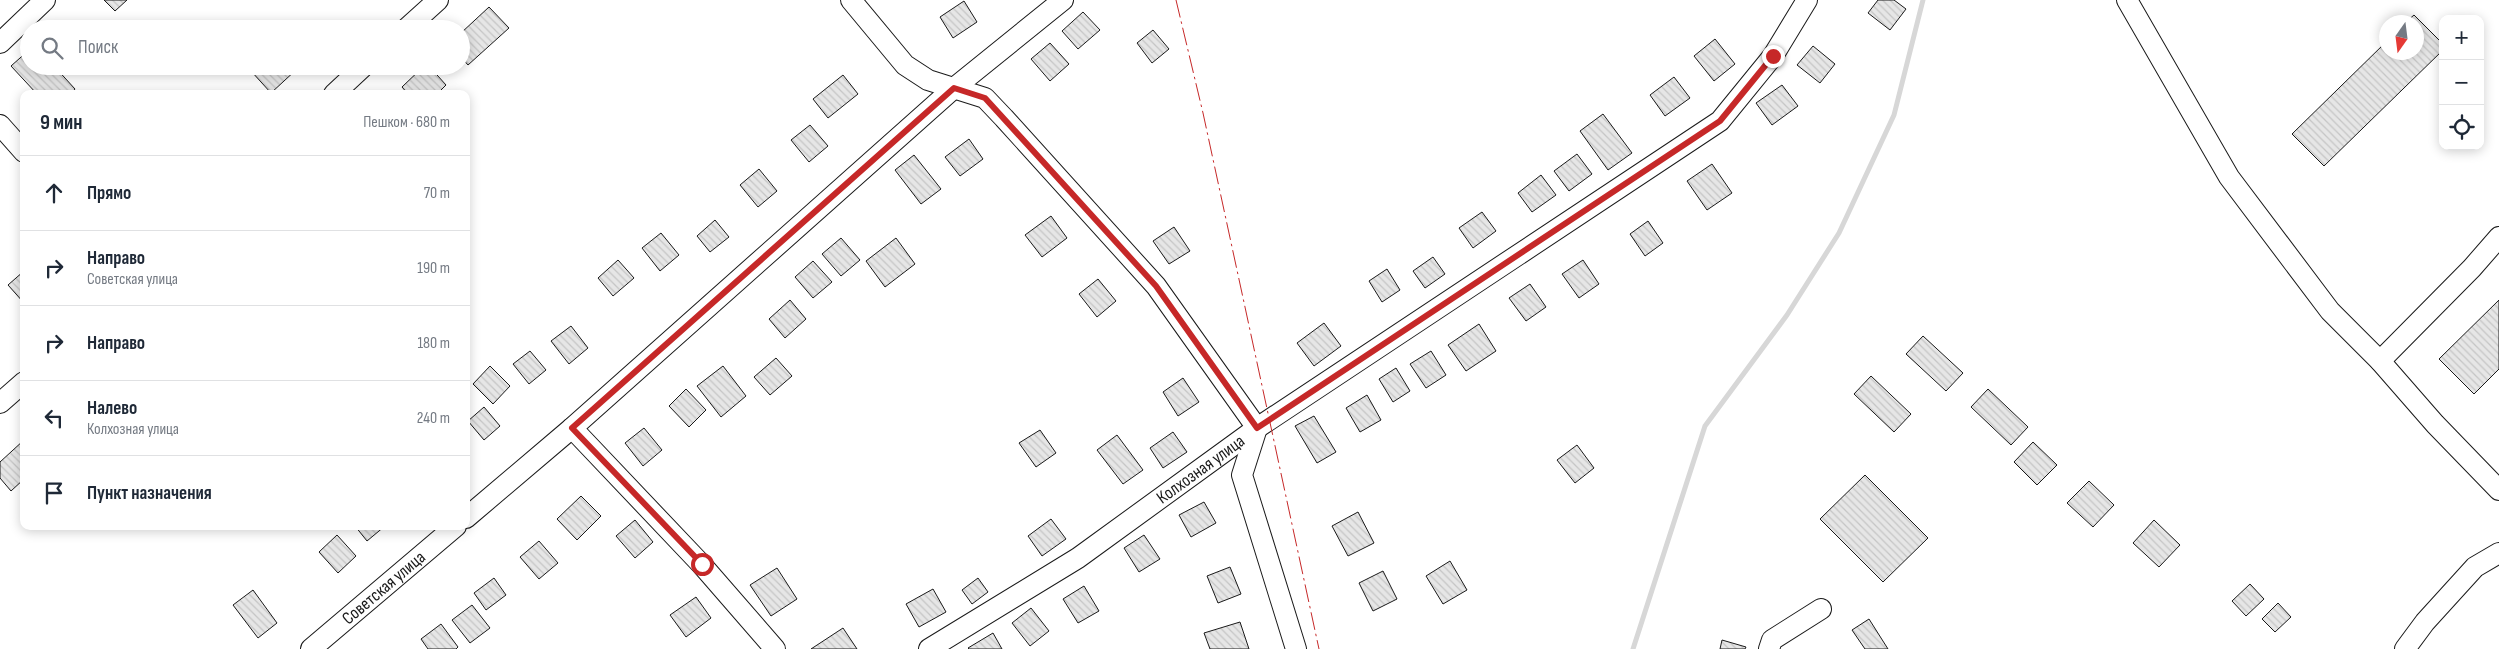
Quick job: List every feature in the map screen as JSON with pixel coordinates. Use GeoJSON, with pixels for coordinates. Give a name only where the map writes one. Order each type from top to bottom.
{"type":"FeatureCollection","features":[{"type":"Feature","properties":{"kind":"street"},"geometry":{"type":"LineString","coordinates":[[25,20],[45,0]]}},
{"type":"Feature","properties":{"kind":"street"},"geometry":{"type":"LineString","coordinates":[[416,20],[438,0]]}},
{"type":"Feature","properties":{"kind":"street"},"geometry":{"type":"LineString","coordinates":[[851,0],[905,65],[928,80],[985,98],[1149,279],[1257,428],[1242,475],[1296,649]]}},
{"type":"Feature","properties":{"kind":"street"},"geometry":{"type":"LineString","coordinates":[[470,515],[572,428],[954,88],[1063,0]]}},
{"type":"Feature","properties":{"kind":"street","name":"Колхозная улица"},"geometry":{"type":"LineString","coordinates":[[930,649],[1078,558],[1257,428],[1720,121],[1773,56],[1807,0]]}},
{"type":"Feature","properties":{"kind":"street"},"geometry":{"type":"LineString","coordinates":[[2127,0],[2229,177],[2330,311],[2380,361],[2435,424],[2499,490]]}},
{"type":"Feature","properties":{"kind":"street"},"geometry":{"type":"LineString","coordinates":[[0,44],[20,24]]}},
{"type":"Feature","properties":{"kind":"street"},"geometry":{"type":"LineString","coordinates":[[338,90],[354,75]]}},
{"type":"Feature","properties":{"kind":"street"},"geometry":{"type":"LineString","coordinates":[[0,125],[20,148]]}},
{"type":"Feature","properties":{"kind":"street"},"geometry":{"type":"LineString","coordinates":[[2380,361],[2472,268],[2499,237]]}},
{"type":"Feature","properties":{"kind":"street"},"geometry":{"type":"LineString","coordinates":[[0,403],[20,386]]}},
{"type":"Feature","properties":{"kind":"street"},"geometry":{"type":"LineString","coordinates":[[572,428],[702,564],[775,649]]}},
{"type":"Feature","properties":{"kind":"street","name":"Советская улица"},"geometry":{"type":"LineString","coordinates":[[311,649],[451,530]]}},
{"type":"Feature","properties":{"kind":"street"},"geometry":{"type":"LineString","coordinates":[[2405,649],[2425,622],[2475,567],[2499,553]]}},
{"type":"Feature","properties":{"kind":"street"},"geometry":{"type":"LineString","coordinates":[[1769,649],[1772,640],[1821,609]]}},
{"type":"Feature","properties":{"kind":"building"},"geometry":{"type":"Polygon","coordinates":[[[104,0],[127,0],[115,11],[104,0]]]}},
{"type":"Feature","properties":{"kind":"building"},"geometry":{"type":"Polygon","coordinates":[[[1878,0],[1894,0],[1906,9],[1890,30],[1868,13],[1878,0]]]}},
{"type":"Feature","properties":{"kind":"building"},"geometry":{"type":"Polygon","coordinates":[[[964,1],[977,22],[953,38],[940,17],[964,1]]]}},
{"type":"Feature","properties":{"kind":"building"},"geometry":{"type":"Polygon","coordinates":[[[489,7],[509,28],[470,63],[470,25],[489,7]]]}},
{"type":"Feature","properties":{"kind":"building"},"geometry":{"type":"Polygon","coordinates":[[[1083,12],[1100,30],[1078,49],[1062,31],[1083,12]]]}},
{"type":"Feature","properties":{"kind":"building"},"geometry":{"type":"Polygon","coordinates":[[[2424,25],[2439,40],[2439,54],[2324,166],[2292,134],[2379,49],[2379,60],[2424,60],[2424,25]]]}},
{"type":"Feature","properties":{"kind":"building"},"geometry":{"type":"Polygon","coordinates":[[[1153,30],[1169,49],[1152,63],[1137,43],[1153,30]]]}},
{"type":"Feature","properties":{"kind":"building"},"geometry":{"type":"Polygon","coordinates":[[[1715,39],[1735,64],[1714,81],[1694,56],[1715,39]]]}},
{"type":"Feature","properties":{"kind":"building"},"geometry":{"type":"Polygon","coordinates":[[[1050,43],[1069,64],[1050,81],[1031,59],[1050,43]]]}},
{"type":"Feature","properties":{"kind":"building"},"geometry":{"type":"Polygon","coordinates":[[[1813,46],[1835,64],[1820,83],[1797,65],[1813,46]]]}},
{"type":"Feature","properties":{"kind":"building"},"geometry":{"type":"Polygon","coordinates":[[[20,58],[20,75],[62,75],[75,89],[33,90],[11,66],[20,58]]]}},
{"type":"Feature","properties":{"kind":"building"},"geometry":{"type":"Polygon","coordinates":[[[255,75],[290,75],[274,90],[268,90],[255,75]]]}},
{"type":"Feature","properties":{"kind":"building"},"geometry":{"type":"Polygon","coordinates":[[[415,75],[437,75],[446,85],[441,90],[405,90],[402,87],[415,75]]]}},
{"type":"Feature","properties":{"kind":"building"},"geometry":{"type":"Polygon","coordinates":[[[843,75],[858,94],[828,118],[813,99],[843,75]]]}},
{"type":"Feature","properties":{"kind":"building"},"geometry":{"type":"Polygon","coordinates":[[[1674,77],[1690,98],[1665,116],[1650,95],[1674,77]]]}},
{"type":"Feature","properties":{"kind":"building"},"geometry":{"type":"Polygon","coordinates":[[[1782,85],[1798,106],[1772,125],[1756,103],[1782,85]]]}},
{"type":"Feature","properties":{"kind":"building"},"geometry":{"type":"Polygon","coordinates":[[[1603,114],[1632,153],[1608,170],[1580,131],[1603,114]]]}},
{"type":"Feature","properties":{"kind":"building"},"geometry":{"type":"Polygon","coordinates":[[[810,125],[828,146],[809,162],[791,140],[810,125]]]}},
{"type":"Feature","properties":{"kind":"building"},"geometry":{"type":"Polygon","coordinates":[[[969,139],[983,159],[960,176],[945,157],[969,139]]]}},
{"type":"Feature","properties":{"kind":"building"},"geometry":{"type":"Polygon","coordinates":[[[1577,154],[1592,174],[1569,191],[1554,171],[1577,154]]]}},
{"type":"Feature","properties":{"kind":"building"},"geometry":{"type":"Polygon","coordinates":[[[914,155],[941,189],[921,204],[895,170],[914,155]]]}},
{"type":"Feature","properties":{"kind":"building"},"geometry":{"type":"Polygon","coordinates":[[[1712,164],[1732,193],[1707,210],[1687,181],[1712,164]]]}},
{"type":"Feature","properties":{"kind":"building"},"geometry":{"type":"Polygon","coordinates":[[[759,169],[777,191],[758,207],[740,185],[759,169]]]}},
{"type":"Feature","properties":{"kind":"building"},"geometry":{"type":"Polygon","coordinates":[[[1541,175],[1556,195],[1532,212],[1518,193],[1541,175]]]}},
{"type":"Feature","properties":{"kind":"building"},"geometry":{"type":"Polygon","coordinates":[[[1482,212],[1496,231],[1473,248],[1459,228],[1482,212]]]}},
{"type":"Feature","properties":{"kind":"building"},"geometry":{"type":"Polygon","coordinates":[[[1051,216],[1067,238],[1042,257],[1025,235],[1051,216]]]}},
{"type":"Feature","properties":{"kind":"building"},"geometry":{"type":"Polygon","coordinates":[[[715,220],[729,237],[710,252],[697,236],[715,220]]]}},
{"type":"Feature","properties":{"kind":"building"},"geometry":{"type":"Polygon","coordinates":[[[1648,221],[1663,243],[1645,256],[1630,234],[1648,221]]]}},
{"type":"Feature","properties":{"kind":"building"},"geometry":{"type":"Polygon","coordinates":[[[1174,227],[1190,251],[1169,264],[1153,241],[1174,227]]]}},
{"type":"Feature","properties":{"kind":"building"},"geometry":{"type":"Polygon","coordinates":[[[661,233],[679,255],[660,271],[642,248],[661,233]]]}},
{"type":"Feature","properties":{"kind":"building"},"geometry":{"type":"Polygon","coordinates":[[[841,238],[860,260],[841,276],[822,254],[841,238]]]}},
{"type":"Feature","properties":{"kind":"building"},"geometry":{"type":"Polygon","coordinates":[[[896,238],[915,264],[885,287],[866,261],[896,238]]]}},
{"type":"Feature","properties":{"kind":"building"},"geometry":{"type":"Polygon","coordinates":[[[1433,257],[1445,274],[1425,288],[1413,271],[1433,257]]]}},
{"type":"Feature","properties":{"kind":"building"},"geometry":{"type":"Polygon","coordinates":[[[618,260],[634,278],[613,296],[598,278],[618,260]]]}},
{"type":"Feature","properties":{"kind":"building"},"geometry":{"type":"Polygon","coordinates":[[[1583,260],[1599,284],[1579,298],[1562,274],[1583,260]]]}},
{"type":"Feature","properties":{"kind":"building"},"geometry":{"type":"Polygon","coordinates":[[[813,261],[832,282],[813,298],[795,277],[813,261]]]}},
{"type":"Feature","properties":{"kind":"building"},"geometry":{"type":"Polygon","coordinates":[[[1387,269],[1400,290],[1382,302],[1369,281],[1387,269]]]}},
{"type":"Feature","properties":{"kind":"building"},"geometry":{"type":"Polygon","coordinates":[[[20,274],[20,298],[8,285],[20,274]]]}},
{"type":"Feature","properties":{"kind":"building"},"geometry":{"type":"Polygon","coordinates":[[[1098,279],[1116,301],[1097,317],[1079,294],[1098,279]]]}},
{"type":"Feature","properties":{"kind":"building"},"geometry":{"type":"Polygon","coordinates":[[[1530,284],[1546,307],[1526,321],[1509,298],[1530,284]]]}},
{"type":"Feature","properties":{"kind":"building"},"geometry":{"type":"Polygon","coordinates":[[[790,300],[806,319],[785,338],[769,319],[790,300]]]}},
{"type":"Feature","properties":{"kind":"building"},"geometry":{"type":"Polygon","coordinates":[[[2499,300],[2499,369],[2474,394],[2439,359],[2499,300]]]}},
{"type":"Feature","properties":{"kind":"building"},"geometry":{"type":"Polygon","coordinates":[[[1324,323],[1341,346],[1314,366],[1297,343],[1324,323]]]}},
{"type":"Feature","properties":{"kind":"building"},"geometry":{"type":"Polygon","coordinates":[[[1479,324],[1496,351],[1466,371],[1448,345],[1479,324]]]}},
{"type":"Feature","properties":{"kind":"building"},"geometry":{"type":"Polygon","coordinates":[[[571,326],[588,348],[569,364],[551,341],[571,326]]]}},
{"type":"Feature","properties":{"kind":"building"},"geometry":{"type":"Polygon","coordinates":[[[1923,336],[1963,373],[1946,391],[1906,354],[1923,336]]]}},
{"type":"Feature","properties":{"kind":"building"},"geometry":{"type":"Polygon","coordinates":[[[530,351],[546,370],[529,384],[513,364],[530,351]]]}},
{"type":"Feature","properties":{"kind":"building"},"geometry":{"type":"Polygon","coordinates":[[[1431,351],[1446,375],[1426,388],[1410,364],[1431,351]]]}},
{"type":"Feature","properties":{"kind":"building"},"geometry":{"type":"Polygon","coordinates":[[[776,358],[792,376],[770,395],[754,377],[776,358]]]}},
{"type":"Feature","properties":{"kind":"building"},"geometry":{"type":"Polygon","coordinates":[[[490,366],[510,386],[493,404],[473,384],[490,366]]]}},
{"type":"Feature","properties":{"kind":"building"},"geometry":{"type":"Polygon","coordinates":[[[723,366],[746,396],[721,417],[697,386],[723,366]]]}},
{"type":"Feature","properties":{"kind":"building"},"geometry":{"type":"Polygon","coordinates":[[[1396,368],[1410,391],[1393,402],[1379,379],[1396,368]]]}},
{"type":"Feature","properties":{"kind":"building"},"geometry":{"type":"Polygon","coordinates":[[[1871,376],[1911,414],[1894,432],[1854,394],[1871,376]]]}},
{"type":"Feature","properties":{"kind":"building"},"geometry":{"type":"Polygon","coordinates":[[[1183,378],[1199,402],[1178,416],[1163,392],[1183,378]]]}},
{"type":"Feature","properties":{"kind":"building"},"geometry":{"type":"Polygon","coordinates":[[[686,389],[706,410],[689,427],[669,406],[686,389]]]}},
{"type":"Feature","properties":{"kind":"building"},"geometry":{"type":"Polygon","coordinates":[[[1988,389],[2028,427],[2011,445],[1971,407],[1988,389]]]}},
{"type":"Feature","properties":{"kind":"building"},"geometry":{"type":"Polygon","coordinates":[[[1367,395],[1381,420],[1360,432],[1346,408],[1367,395]]]}},
{"type":"Feature","properties":{"kind":"building"},"geometry":{"type":"Polygon","coordinates":[[[484,407],[500,426],[484,440],[470,423],[470,419],[484,407]]]}},
{"type":"Feature","properties":{"kind":"building"},"geometry":{"type":"Polygon","coordinates":[[[1314,416],[1336,452],[1317,463],[1295,426],[1314,416]]]}},
{"type":"Feature","properties":{"kind":"building"},"geometry":{"type":"Polygon","coordinates":[[[644,428],[662,450],[643,466],[625,443],[644,428]]]}},
{"type":"Feature","properties":{"kind":"building"},"geometry":{"type":"Polygon","coordinates":[[[1040,430],[1056,453],[1036,467],[1019,443],[1040,430]]]}},
{"type":"Feature","properties":{"kind":"building"},"geometry":{"type":"Polygon","coordinates":[[[1173,432],[1187,452],[1163,468],[1150,448],[1173,432]]]}},
{"type":"Feature","properties":{"kind":"building"},"geometry":{"type":"Polygon","coordinates":[[[1117,435],[1143,470],[1123,484],[1097,450],[1117,435]]]}},
{"type":"Feature","properties":{"kind":"building"},"geometry":{"type":"Polygon","coordinates":[[[2033,442],[2057,465],[2037,485],[2014,462],[2033,442]]]}},
{"type":"Feature","properties":{"kind":"building"},"geometry":{"type":"Polygon","coordinates":[[[20,444],[20,483],[11,491],[0,478],[0,462],[20,444]]]}},
{"type":"Feature","properties":{"kind":"building"},"geometry":{"type":"Polygon","coordinates":[[[1577,445],[1594,468],[1575,483],[1557,460],[1577,445]]]}},
{"type":"Feature","properties":{"kind":"building"},"geometry":{"type":"Polygon","coordinates":[[[1865,475],[1928,538],[1883,582],[1820,519],[1865,475]]]}},
{"type":"Feature","properties":{"kind":"building"},"geometry":{"type":"Polygon","coordinates":[[[2089,481],[2114,505],[2093,527],[2067,503],[2089,481]]]}},
{"type":"Feature","properties":{"kind":"building"},"geometry":{"type":"Polygon","coordinates":[[[581,496],[601,516],[577,540],[557,519],[581,496]]]}},
{"type":"Feature","properties":{"kind":"building"},"geometry":{"type":"Polygon","coordinates":[[[1204,502],[1216,523],[1191,537],[1179,515],[1204,502]]]}},
{"type":"Feature","properties":{"kind":"building"},"geometry":{"type":"Polygon","coordinates":[[[1358,512],[1374,543],[1348,556],[1332,526],[1358,512]]]}},
{"type":"Feature","properties":{"kind":"building"},"geometry":{"type":"Polygon","coordinates":[[[1051,519],[1066,539],[1042,556],[1028,536],[1051,519]]]}},
{"type":"Feature","properties":{"kind":"building"},"geometry":{"type":"Polygon","coordinates":[[[635,520],[653,542],[635,558],[616,536],[635,520]]]}},
{"type":"Feature","properties":{"kind":"building"},"geometry":{"type":"Polygon","coordinates":[[[2154,520],[2180,545],[2159,567],[2133,543],[2154,520]]]}},
{"type":"Feature","properties":{"kind":"building"},"geometry":{"type":"Polygon","coordinates":[[[358,530],[380,530],[367,541],[358,530]]]}},
{"type":"Feature","properties":{"kind":"building"},"geometry":{"type":"Polygon","coordinates":[[[337,535],[356,556],[338,573],[319,552],[337,535]]]}},
{"type":"Feature","properties":{"kind":"building"},"geometry":{"type":"Polygon","coordinates":[[[1144,535],[1160,559],[1139,572],[1124,548],[1144,535]]]}},
{"type":"Feature","properties":{"kind":"building"},"geometry":{"type":"Polygon","coordinates":[[[539,541],[558,563],[539,579],[520,557],[539,541]]]}},
{"type":"Feature","properties":{"kind":"building"},"geometry":{"type":"Polygon","coordinates":[[[1450,561],[1467,590],[1443,604],[1426,576],[1450,561]]]}},
{"type":"Feature","properties":{"kind":"building"},"geometry":{"type":"Polygon","coordinates":[[[1230,567],[1241,594],[1218,603],[1207,576],[1230,567]]]}},
{"type":"Feature","properties":{"kind":"building"},"geometry":{"type":"Polygon","coordinates":[[[777,568],[797,599],[771,616],[750,585],[777,568]]]}},
{"type":"Feature","properties":{"kind":"building"},"geometry":{"type":"Polygon","coordinates":[[[1383,571],[1397,599],[1373,611],[1359,583],[1383,571]]]}},
{"type":"Feature","properties":{"kind":"building"},"geometry":{"type":"Polygon","coordinates":[[[494,578],[506,595],[486,610],[474,593],[494,578]]]}},
{"type":"Feature","properties":{"kind":"building"},"geometry":{"type":"Polygon","coordinates":[[[978,578],[988,592],[972,604],[962,590],[978,578]]]}},
{"type":"Feature","properties":{"kind":"building"},"geometry":{"type":"Polygon","coordinates":[[[2250,584],[2264,599],[2246,616],[2232,601],[2250,584]]]}},
{"type":"Feature","properties":{"kind":"building"},"geometry":{"type":"Polygon","coordinates":[[[1084,586],[1099,611],[1078,623],[1063,599],[1084,586]]]}},
{"type":"Feature","properties":{"kind":"building"},"geometry":{"type":"Polygon","coordinates":[[[933,589],[946,612],[919,627],[906,604],[933,589]]]}},
{"type":"Feature","properties":{"kind":"building"},"geometry":{"type":"Polygon","coordinates":[[[253,590],[277,623],[258,638],[233,605],[253,590]]]}},
{"type":"Feature","properties":{"kind":"building"},"geometry":{"type":"Polygon","coordinates":[[[696,597],[711,618],[686,637],[670,615],[696,597]]]}},
{"type":"Feature","properties":{"kind":"building"},"geometry":{"type":"Polygon","coordinates":[[[2278,603],[2291,617],[2275,632],[2262,619],[2278,603]]]}},
{"type":"Feature","properties":{"kind":"building"},"geometry":{"type":"Polygon","coordinates":[[[472,605],[490,628],[470,643],[452,620],[472,605]]]}},
{"type":"Feature","properties":{"kind":"building"},"geometry":{"type":"Polygon","coordinates":[[[1031,608],[1049,631],[1030,646],[1012,623],[1031,608]]]}},
{"type":"Feature","properties":{"kind":"building"},"geometry":{"type":"Polygon","coordinates":[[[1869,619],[1888,649],[1865,649],[1852,630],[1869,619]]]}},
{"type":"Feature","properties":{"kind":"building"},"geometry":{"type":"Polygon","coordinates":[[[1240,622],[1249,649],[1210,649],[1204,633],[1240,622]]]}},
{"type":"Feature","properties":{"kind":"building"},"geometry":{"type":"Polygon","coordinates":[[[441,624],[458,647],[456,649],[428,649],[421,639],[441,624]]]}},
{"type":"Feature","properties":{"kind":"building"},"geometry":{"type":"Polygon","coordinates":[[[843,628],[857,649],[811,649],[843,628]]]}},
{"type":"Feature","properties":{"kind":"building"},"geometry":{"type":"Polygon","coordinates":[[[993,633],[1002,649],[968,648],[993,633]]]}},
{"type":"Feature","properties":{"kind":"building"},"geometry":{"type":"Polygon","coordinates":[[[1722,640],[1746,647],[1745,649],[1720,649],[1722,640]]]}},
{"type":"Feature","properties":{"kind":"waterway"},"geometry":{"type":"LineString","coordinates":[[1633,649],[1705,426],[1787,315],[1839,233],[1894,115],[1923,0]]}},
{"type":"Feature","properties":{"kind":"power"},"geometry":{"type":"LineString","coordinates":[[1176,0],[1203,113],[1319,649]]}},
{"type":"Feature","properties":{"kind":"route"},"geometry":{"type":"LineString","coordinates":[[702,564],[572,428],[954,88],[985,98],[1156,286],[1257,428],[1720,121],[1773,56]]}}]}
